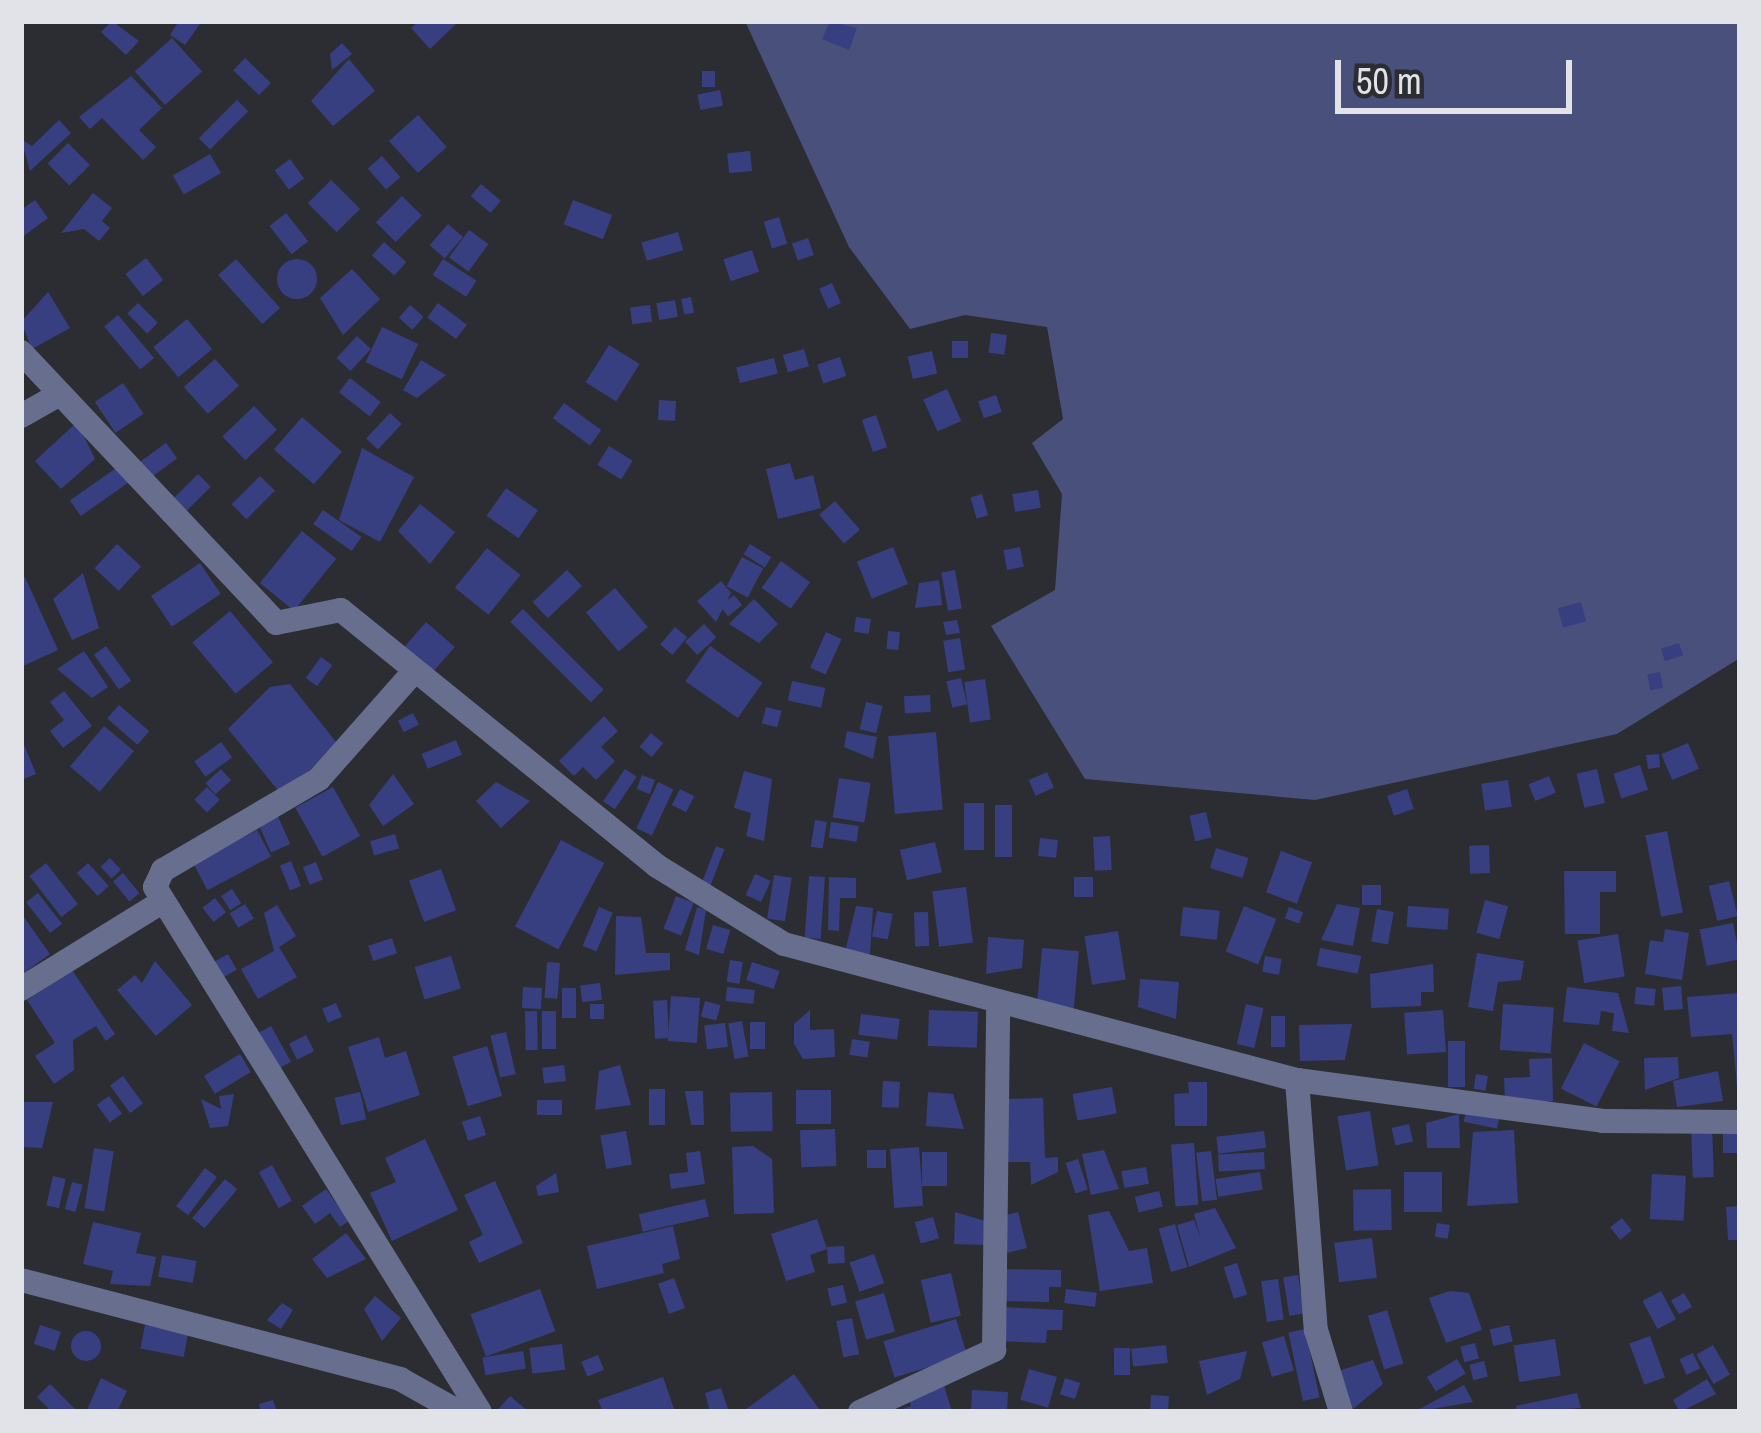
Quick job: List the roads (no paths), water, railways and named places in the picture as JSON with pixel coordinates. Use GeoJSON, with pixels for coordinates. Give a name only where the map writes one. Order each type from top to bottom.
{"type":"FeatureCollection","features":[{"type":"Feature","properties":{"kind":"street"},"geometry":{"type":"LineString","coordinates":[[21,352],[276,623],[341,610],[410,676],[764,934],[998,1007],[1297,1081],[1603,1120],[1740,1122]]}},
{"type":"Feature","properties":{"kind":"street"},"geometry":{"type":"LineString","coordinates":[[21,416],[60,394]]}},
{"type":"Feature","properties":{"kind":"street"},"geometry":{"type":"LineString","coordinates":[[410,676],[319,779],[163,870],[162,902],[480,1412]]}},
{"type":"Feature","properties":{"kind":"street"},"geometry":{"type":"LineString","coordinates":[[21,989],[162,902]]}},
{"type":"Feature","properties":{"kind":"street"},"geometry":{"type":"LineString","coordinates":[[860,1412],[994,1351],[998,1007]]}},
{"type":"Feature","properties":{"kind":"street"},"geometry":{"type":"LineString","coordinates":[[1297,1081],[1316,1330],[1341,1412]]}},
{"type":"Feature","properties":{"kind":"street"},"geometry":{"type":"LineString","coordinates":[[21,1280],[400,1379],[459,1412]]}}]}
